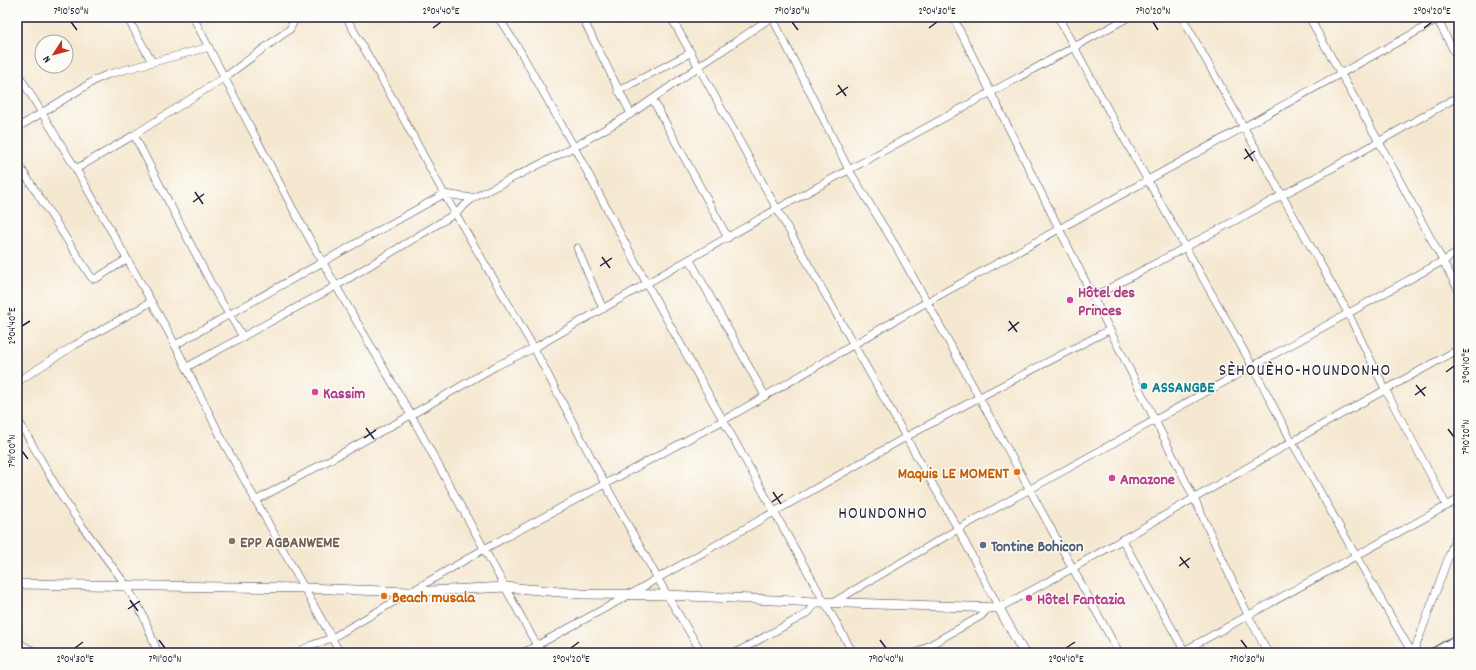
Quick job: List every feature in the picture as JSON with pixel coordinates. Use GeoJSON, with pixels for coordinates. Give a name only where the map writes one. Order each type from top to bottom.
{"type":"FeatureCollection","features":[{"type":"Feature","properties":{"kind":"highway"},"geometry":{"type":"LineString","coordinates":[[1435,653],[1459,639]]}},
{"type":"Feature","properties":{"kind":"highway"},"geometry":{"type":"LineString","coordinates":[[1453,653],[1459,650]]}},
{"type":"Feature","properties":{"kind":"main road"},"geometry":{"type":"LineString","coordinates":[[17,584],[304,588],[410,592],[506,587],[582,594],[666,595],[989,607],[999,608],[1024,653]]}},
{"type":"Feature","properties":{"kind":"street"},"geometry":{"type":"LineString","coordinates":[[127,17],[152,62]]}},
{"type":"Feature","properties":{"kind":"street"},"geometry":{"type":"LineString","coordinates":[[193,17],[293,209],[411,415],[541,653]]}},
{"type":"Feature","properties":{"kind":"street"},"geometry":{"type":"LineString","coordinates":[[76,169],[134,135],[225,77],[290,29],[296,17]]}},
{"type":"Feature","properties":{"kind":"street"},"geometry":{"type":"LineString","coordinates":[[346,17],[394,101],[444,194],[534,348],[605,484],[666,595],[702,653]]}},
{"type":"Feature","properties":{"kind":"street"},"geometry":{"type":"LineString","coordinates":[[498,17],[522,55],[574,147],[647,284],[853,653]]}},
{"type":"Feature","properties":{"kind":"street"},"geometry":{"type":"LineString","coordinates":[[582,17],[631,114]]}},
{"type":"Feature","properties":{"kind":"street"},"geometry":{"type":"LineString","coordinates":[[671,17],[777,210],[958,529],[999,608],[1073,568],[1385,389],[1459,349]]}},
{"type":"Feature","properties":{"kind":"street"},"geometry":{"type":"LineString","coordinates":[[187,367],[336,286],[456,213],[473,198],[574,147],[631,114],[772,17],[850,170],[895,245],[980,397],[1119,653]]}},
{"type":"Feature","properties":{"kind":"street"},"geometry":{"type":"LineString","coordinates":[[954,17],[1194,498],[1248,615],[1268,653]]}},
{"type":"Feature","properties":{"kind":"street"},"geometry":{"type":"LineString","coordinates":[[1058,17],[1147,181],[1253,367],[1292,442],[1412,653]]}},
{"type":"Feature","properties":{"kind":"street"},"geometry":{"type":"LineString","coordinates":[[255,501],[411,415],[496,366],[534,348],[777,210],[1073,46],[1129,17]]}},
{"type":"Feature","properties":{"kind":"street"},"geometry":{"type":"LineString","coordinates":[[1182,17],[1348,313],[1385,389],[1447,506]]}},
{"type":"Feature","properties":{"kind":"street"},"geometry":{"type":"LineString","coordinates":[[1309,17],[1379,142],[1459,291]]}},
{"type":"Feature","properties":{"kind":"street"},"geometry":{"type":"LineString","coordinates":[[296,653],[312,645],[332,638],[484,550],[724,420],[927,302],[1244,128],[1439,18],[1459,61]]}},
{"type":"Feature","properties":{"kind":"street"},"geometry":{"type":"LineString","coordinates":[[17,128],[97,79],[152,62],[209,47]]}},
{"type":"Feature","properties":{"kind":"street"},"geometry":{"type":"LineString","coordinates":[[618,90],[690,53]]}},
{"type":"Feature","properties":{"kind":"street"},"geometry":{"type":"LineString","coordinates":[[17,72],[76,169],[175,344],[224,443],[340,653]]}},
{"type":"Feature","properties":{"kind":"street"},"geometry":{"type":"LineString","coordinates":[[1093,297],[1379,142],[1459,96]]}},
{"type":"Feature","properties":{"kind":"street"},"geometry":{"type":"LineString","coordinates":[[653,100],[728,238]]}},
{"type":"Feature","properties":{"kind":"street"},"geometry":{"type":"LineString","coordinates":[[134,135],[216,293],[243,337]]}},
{"type":"Feature","properties":{"kind":"street"},"geometry":{"type":"LineString","coordinates":[[17,162],[91,277],[94,279],[97,278],[127,259]]}},
{"type":"Feature","properties":{"kind":"street"},"geometry":{"type":"LineString","coordinates":[[175,344],[444,194],[473,198]]}},
{"type":"Feature","properties":{"kind":"street"},"geometry":{"type":"LineString","coordinates":[[578,248],[603,309]]}},
{"type":"Feature","properties":{"kind":"street"},"geometry":{"type":"LineString","coordinates":[[735,653],[1459,252]]}},
{"type":"Feature","properties":{"kind":"street"},"geometry":{"type":"LineString","coordinates":[[690,260],[765,396]]}},
{"type":"Feature","properties":{"kind":"street"},"geometry":{"type":"LineString","coordinates":[[17,382],[151,302]]}},
{"type":"Feature","properties":{"kind":"street"},"geometry":{"type":"LineString","coordinates":[[523,653],[631,594],[906,437],[1109,330]]}},
{"type":"Feature","properties":{"kind":"street"},"geometry":{"type":"LineString","coordinates":[[17,418],[64,500],[126,585],[143,615],[158,653]]}},
{"type":"Feature","properties":{"kind":"street"},"geometry":{"type":"LineString","coordinates":[[1122,539],[1182,652],[1459,499]]}},
{"type":"Feature","properties":{"kind":"street"},"geometry":{"type":"LineString","coordinates":[[1412,653],[1421,633],[1459,528]]}},
{"type":"Feature","properties":{"kind":"street"},"geometry":{"type":"LineString","coordinates":[[916,653],[981,616],[989,607]]}},
{"type":"Feature","properties":{"kind":"street"},"geometry":{"type":"LineString","coordinates":[[17,642],[37,653]]}},
{"type":"Feature","properties":{"kind":"place","name":"Hôtel des Princes"},"geometry":{"type":"Point","coordinates":[1070,300]}},
{"type":"Feature","properties":{"kind":"place","name":"ASSANGBE"},"geometry":{"type":"Point","coordinates":[1144,386]}},
{"type":"Feature","properties":{"kind":"place","name":"Kassim"},"geometry":{"type":"Point","coordinates":[315,392]}},
{"type":"Feature","properties":{"kind":"place","name":"Maquis LE MOMENT"},"geometry":{"type":"Point","coordinates":[1017,472]}},
{"type":"Feature","properties":{"kind":"place","name":"Amazone"},"geometry":{"type":"Point","coordinates":[1112,478]}},
{"type":"Feature","properties":{"kind":"place","name":"EPP AGBANWEME"},"geometry":{"type":"Point","coordinates":[232,541]}},
{"type":"Feature","properties":{"kind":"place","name":"Tontine Bohicon"},"geometry":{"type":"Point","coordinates":[983,545]}},
{"type":"Feature","properties":{"kind":"place","name":"Beach musala"},"geometry":{"type":"Point","coordinates":[384,596]}},
{"type":"Feature","properties":{"kind":"place","name":"Hôtel Fantazia"},"geometry":{"type":"Point","coordinates":[1029,598]}},
{"type":"Feature","properties":{"kind":"district","name":"SÈHOUÈHO-HOUNDONHO"},"geometry":{"type":"Point","coordinates":[1305,369]}},
{"type":"Feature","properties":{"kind":"district","name":"HOUNDONHO"},"geometry":{"type":"Point","coordinates":[883,512]}}]}
